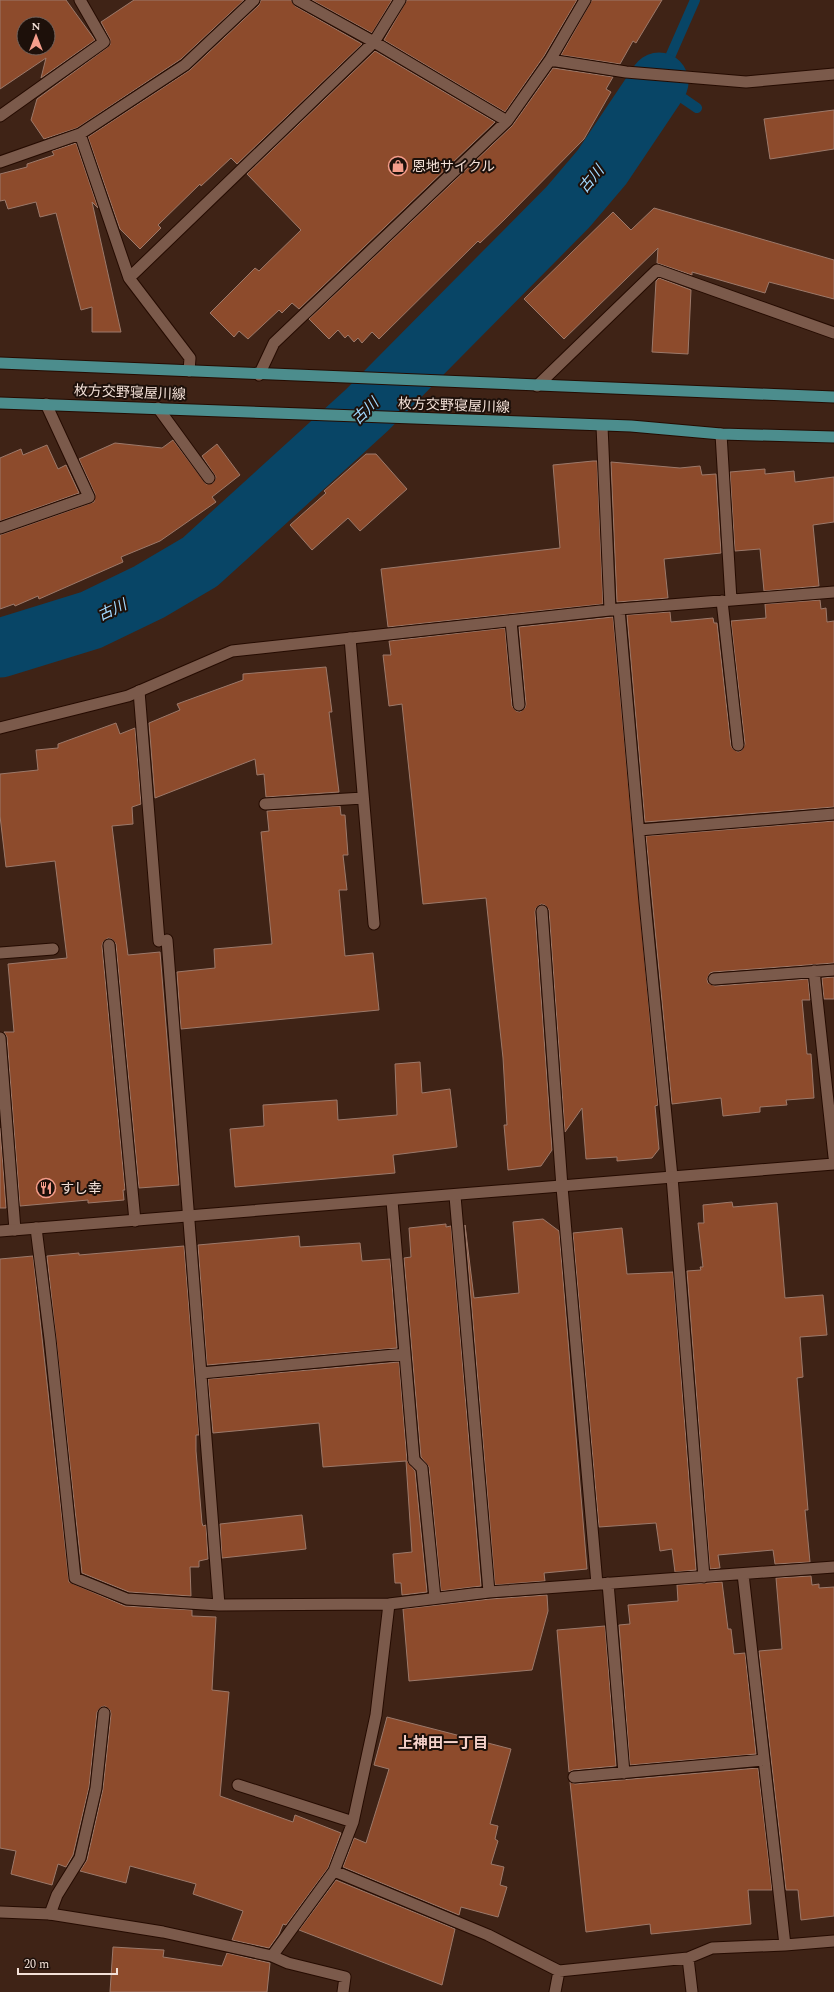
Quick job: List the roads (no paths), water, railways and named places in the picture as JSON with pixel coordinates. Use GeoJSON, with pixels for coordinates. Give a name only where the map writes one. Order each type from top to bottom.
{"type":"FeatureCollection","features":[{"type":"Feature","properties":{"kind":"main road","name":"枚方交野寝屋川線"},"geometry":{"type":"LineString","coordinates":[[0,363],[834,397]]}},
{"type":"Feature","properties":{"kind":"main road","name":"枚方交野寝屋川線"},"geometry":{"type":"LineString","coordinates":[[0,403],[631,426],[721,434],[834,437]]}},
{"type":"Feature","properties":{"kind":"street"},"geometry":{"type":"LineString","coordinates":[[0,116],[104,42],[80,0]]}},
{"type":"Feature","properties":{"kind":"street"},"geometry":{"type":"LineString","coordinates":[[0,162],[80,134],[185,65],[254,0]]}},
{"type":"Feature","properties":{"kind":"street"},"geometry":{"type":"LineString","coordinates":[[298,0],[374,42],[507,121]]}},
{"type":"Feature","properties":{"kind":"street"},"geometry":{"type":"LineString","coordinates":[[129,278],[374,42],[400,0]]}},
{"type":"Feature","properties":{"kind":"street"},"geometry":{"type":"LineString","coordinates":[[259,374],[274,343],[507,121],[550,60],[585,0]]}},
{"type":"Feature","properties":{"kind":"street"},"geometry":{"type":"LineString","coordinates":[[550,60],[626,72],[746,82],[834,74]]}},
{"type":"Feature","properties":{"kind":"street"},"geometry":{"type":"LineString","coordinates":[[80,134],[129,278],[190,358],[189,371]]}},
{"type":"Feature","properties":{"kind":"street"},"geometry":{"type":"LineString","coordinates":[[537,386],[657,270],[834,333]]}},
{"type":"Feature","properties":{"kind":"street"},"geometry":{"type":"LineString","coordinates":[[0,528],[88,497],[46,404]]}},
{"type":"Feature","properties":{"kind":"street"},"geometry":{"type":"LineString","coordinates":[[158,408],[209,478]]}},
{"type":"Feature","properties":{"kind":"street"},"geometry":{"type":"LineString","coordinates":[[602,426],[615,610],[639,830],[672,1177],[704,1577]]}},
{"type":"Feature","properties":{"kind":"street"},"geometry":{"type":"LineString","coordinates":[[721,434],[727,601],[738,745]]}},
{"type":"Feature","properties":{"kind":"street"},"geometry":{"type":"LineString","coordinates":[[0,728],[128,696],[232,650],[615,610],[834,592]]}},
{"type":"Feature","properties":{"kind":"street"},"geometry":{"type":"LineString","coordinates":[[511,621],[519,705]]}},
{"type":"Feature","properties":{"kind":"street"},"geometry":{"type":"LineString","coordinates":[[350,638],[374,924]]}},
{"type":"Feature","properties":{"kind":"street"},"geometry":{"type":"LineString","coordinates":[[139,691],[189,1216],[219,1605]]}},
{"type":"Feature","properties":{"kind":"street"},"geometry":{"type":"LineString","coordinates":[[265,804],[363,798]]}},
{"type":"Feature","properties":{"kind":"street"},"geometry":{"type":"LineString","coordinates":[[639,830],[834,814]]}},
{"type":"Feature","properties":{"kind":"street"},"geometry":{"type":"LineString","coordinates":[[542,911],[562,1187],[597,1584]]}},
{"type":"Feature","properties":{"kind":"street"},"geometry":{"type":"LineString","coordinates":[[109,945],[135,1221]]}},
{"type":"Feature","properties":{"kind":"street"},"geometry":{"type":"LineString","coordinates":[[0,953],[53,949]]}},
{"type":"Feature","properties":{"kind":"street"},"geometry":{"type":"LineString","coordinates":[[714,979],[834,970]]}},
{"type":"Feature","properties":{"kind":"street"},"geometry":{"type":"LineString","coordinates":[[814,972],[834,1157]]}},
{"type":"Feature","properties":{"kind":"street"},"geometry":{"type":"LineString","coordinates":[[0,1038],[15,1230]]}},
{"type":"Feature","properties":{"kind":"street"},"geometry":{"type":"LineString","coordinates":[[0,1231],[455,1196],[834,1164]]}},
{"type":"Feature","properties":{"kind":"street"},"geometry":{"type":"LineString","coordinates":[[455,1196],[489,1592]]}},
{"type":"Feature","properties":{"kind":"street"},"geometry":{"type":"LineString","coordinates":[[392,1201],[414,1460],[422,1468],[435,1598]]}},
{"type":"Feature","properties":{"kind":"street"},"geometry":{"type":"LineString","coordinates":[[36,1228],[50,1338],[75,1578],[127,1599],[219,1605],[389,1604],[489,1592],[834,1567]]}},
{"type":"Feature","properties":{"kind":"street"},"geometry":{"type":"LineString","coordinates":[[201,1373],[405,1354]]}},
{"type":"Feature","properties":{"kind":"street"},"geometry":{"type":"LineString","coordinates":[[743,1574],[784,1945]]}},
{"type":"Feature","properties":{"kind":"street"},"geometry":{"type":"LineString","coordinates":[[608,1583],[624,1772]]}},
{"type":"Feature","properties":{"kind":"street"},"geometry":{"type":"LineString","coordinates":[[272,1956],[334,1871],[353,1822],[376,1715],[389,1604]]}},
{"type":"Feature","properties":{"kind":"street"},"geometry":{"type":"LineString","coordinates":[[50,1914],[57,1895],[80,1858],[96,1788],[104,1713]]}},
{"type":"Feature","properties":{"kind":"street"},"geometry":{"type":"LineString","coordinates":[[574,1777],[764,1760]]}},
{"type":"Feature","properties":{"kind":"street"},"geometry":{"type":"LineString","coordinates":[[238,1785],[353,1822]]}},
{"type":"Feature","properties":{"kind":"street"},"geometry":{"type":"LineString","coordinates":[[334,1871],[488,1935],[559,1971],[688,1958],[712,1948],[834,1941]]}},
{"type":"Feature","properties":{"kind":"street"},"geometry":{"type":"LineString","coordinates":[[0,1912],[50,1914],[163,1932],[272,1956],[288,1964],[345,1977],[343,1992]]}},
{"type":"Feature","properties":{"kind":"street"},"geometry":{"type":"LineString","coordinates":[[688,1958],[692,1992]]}},
{"type":"Feature","properties":{"kind":"street"},"geometry":{"type":"LineString","coordinates":[[555,1992],[559,1971]]}},
{"type":"Feature","properties":{"kind":"waterway"},"geometry":{"type":"LineString","coordinates":[[695,0],[659,82],[697,108]]}},
{"type":"Feature","properties":{"kind":"waterway","name":"古川"},"geometry":{"type":"LineString","coordinates":[[0,648],[91,620],[149,592],[200,562],[367,410],[568,207],[602,167],[659,82]]}},
{"type":"Feature","properties":{"kind":"place","name":"恩地サイクル"},"geometry":{"type":"Point","coordinates":[398,166]}},
{"type":"Feature","properties":{"kind":"place","name":"すし幸"},"geometry":{"type":"Point","coordinates":[46,1188]}},
{"type":"Feature","properties":{"kind":"district","name":"上神田一丁目"},"geometry":{"type":"Point","coordinates":[443,1743]}}]}
